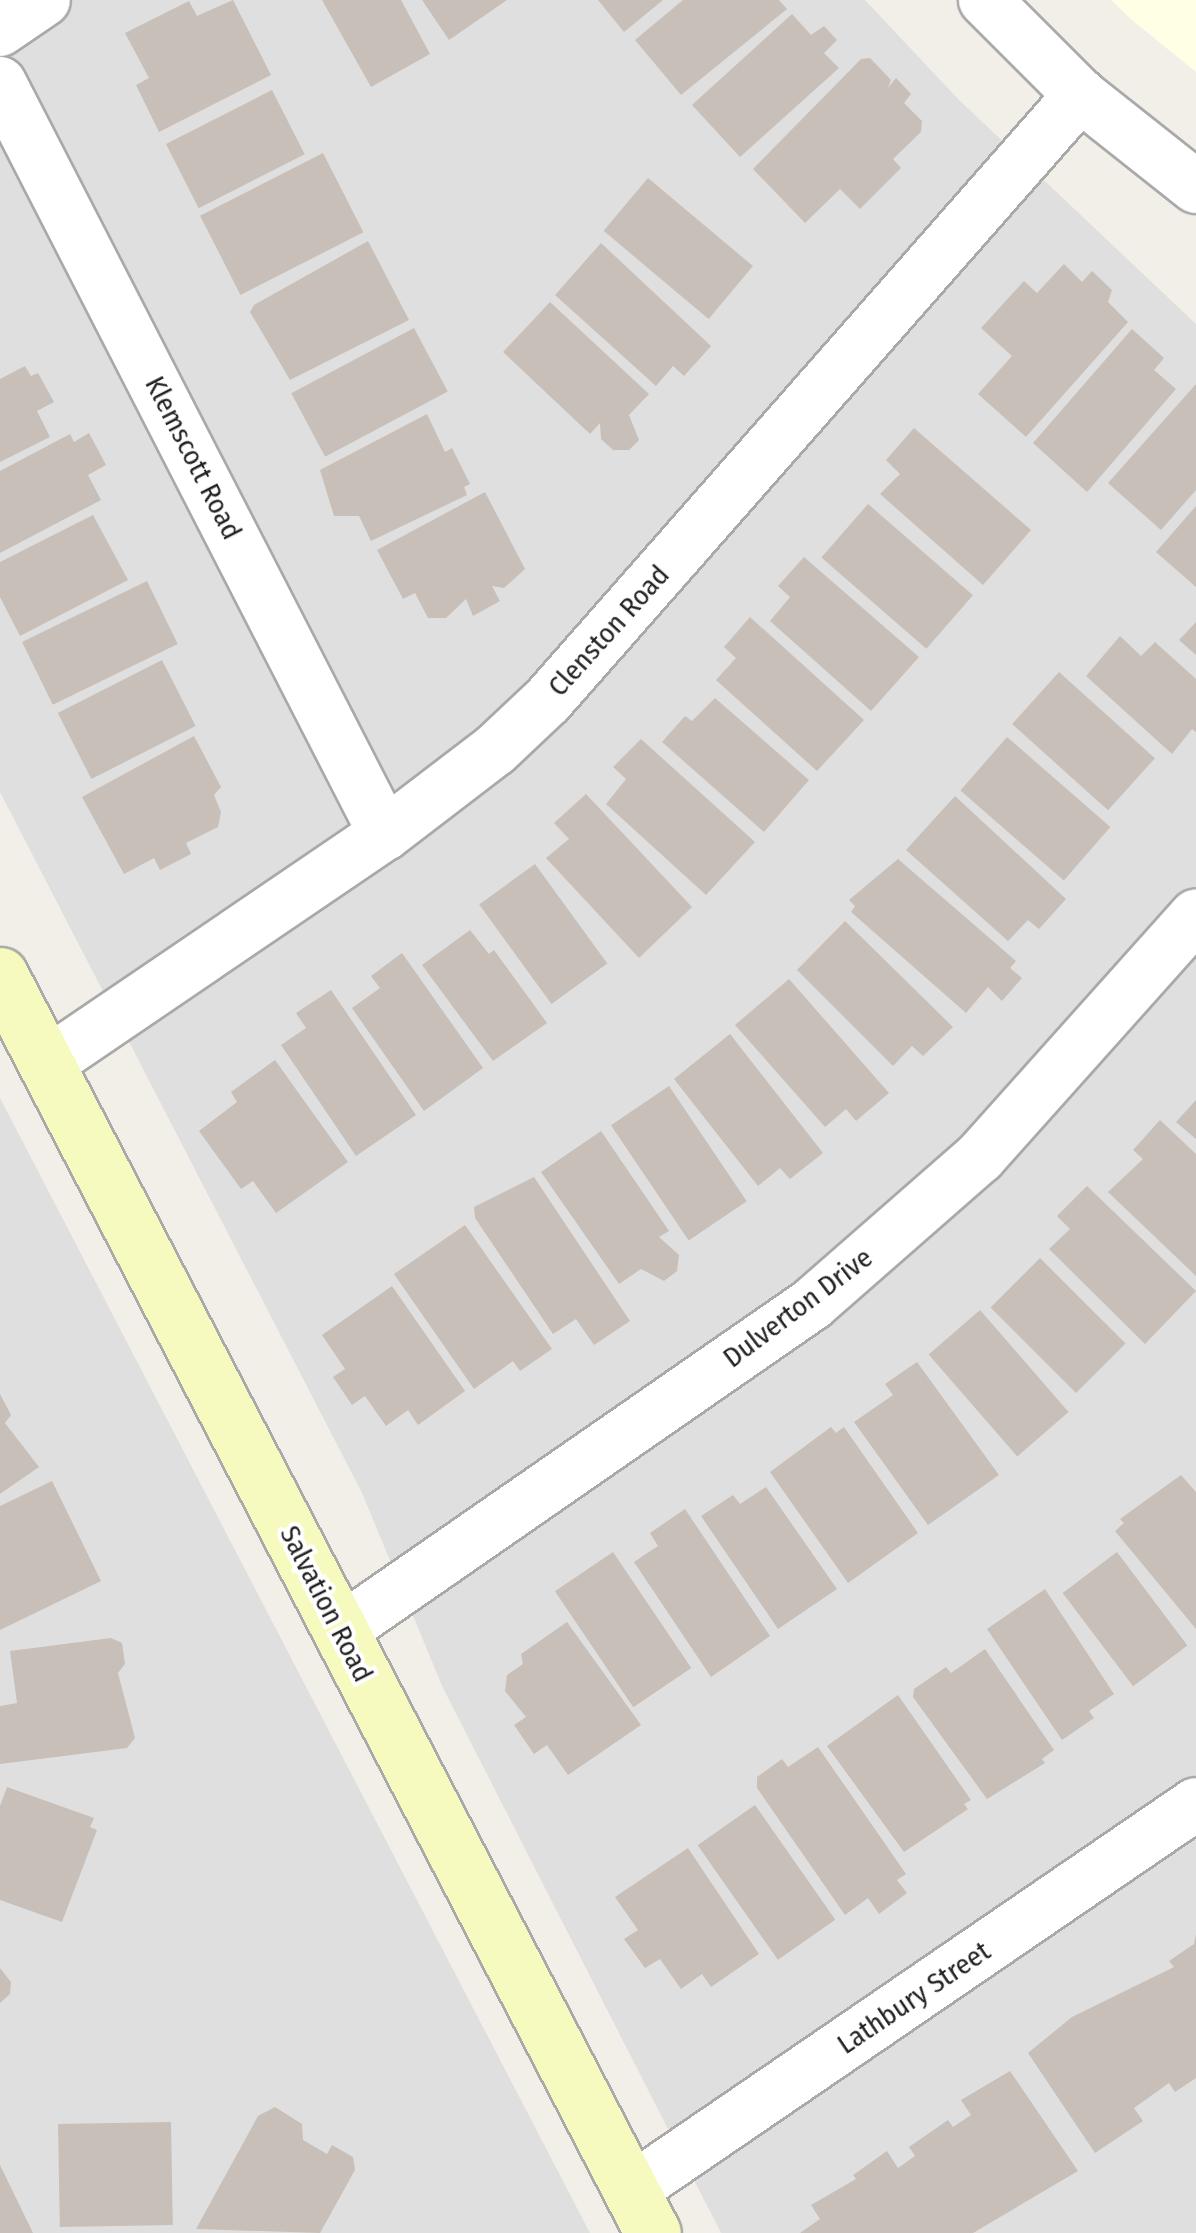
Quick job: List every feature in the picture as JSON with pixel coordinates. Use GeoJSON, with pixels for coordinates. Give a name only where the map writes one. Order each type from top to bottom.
{"type":"FeatureCollection","features":[{"type":"Feature","properties":{"kind":"street"},"geometry":{"type":"LineString","coordinates":[[0,30],[44,0]]}},
{"type":"Feature","properties":{"kind":"street"},"geometry":{"type":"LineString","coordinates":[[985,0],[1080,95],[1196,188]]}},
{"type":"Feature","properties":{"kind":"street","name":"Klemscott Road"},"geometry":{"type":"LineString","coordinates":[[0,83],[385,834]]}},
{"type":"Feature","properties":{"kind":"street","name":"Clenston Road"},"geometry":{"type":"LineString","coordinates":[[46,1064],[458,782],[548,700],[1080,95]]}},
{"type":"Feature","properties":{"kind":"street","name":"Dulverton Drive"},"geometry":{"type":"LineString","coordinates":[[340,1631],[812,1304],[980,1157],[1196,915]]}},
{"type":"Feature","properties":{"kind":"street","name":"Salvation Road"},"geometry":{"type":"LineString","coordinates":[[0,975],[642,2212]]}},
{"type":"Feature","properties":{"kind":"street","name":"Lathbury Street"},"geometry":{"type":"LineString","coordinates":[[642,2212],[1196,1804]]}},
{"type":"Feature","properties":{"kind":"shaded area"},"geometry":{"type":"Polygon","coordinates":[[[0,0],[865,0],[959,100],[1196,324],[1196,2233],[721,2233],[443,1688],[362,1493],[0,792],[0,0]]]}},
{"type":"Feature","properties":{"kind":"shaded area"},"geometry":{"type":"Polygon","coordinates":[[[1111,0],[1196,0],[1196,72],[1132,20],[1111,0]]]}},
{"type":"Feature","properties":{"kind":"shaded area"},"geometry":{"type":"Polygon","coordinates":[[[0,1098],[590,2233],[0,2233],[0,1098]]]}},
{"type":"Feature","properties":{"kind":"building"},"geometry":{"type":"Polygon","coordinates":[[[233,0],[271,75],[159,132],[136,85],[149,78],[125,33],[189,1],[197,16],[233,0]]]}},
{"type":"Feature","properties":{"kind":"building"},"geometry":{"type":"Polygon","coordinates":[[[322,0],[401,0],[430,54],[371,87],[322,0]]]}},
{"type":"Feature","properties":{"kind":"building"},"geometry":{"type":"Polygon","coordinates":[[[422,0],[507,0],[449,40],[422,0]]]}},
{"type":"Feature","properties":{"kind":"building"},"geometry":{"type":"Polygon","coordinates":[[[598,0],[663,0],[624,32],[598,0]]]}},
{"type":"Feature","properties":{"kind":"building"},"geometry":{"type":"Polygon","coordinates":[[[683,0],[779,0],[787,9],[681,95],[635,40],[683,0]]]}},
{"type":"Feature","properties":{"kind":"building"},"geometry":{"type":"Polygon","coordinates":[[[792,14],[811,35],[824,26],[837,40],[824,53],[839,68],[740,157],[692,105],[792,14]]]}},
{"type":"Feature","properties":{"kind":"building"},"geometry":{"type":"Polygon","coordinates":[[[870,58],[891,80],[888,88],[896,78],[911,94],[904,103],[922,121],[921,132],[893,159],[901,168],[860,209],[840,189],[805,223],[753,169],[861,59],[870,58]]]}},
{"type":"Feature","properties":{"kind":"building"},"geometry":{"type":"Polygon","coordinates":[[[272,90],[305,154],[199,208],[166,144],[272,90]]]}},
{"type":"Feature","properties":{"kind":"building"},"geometry":{"type":"Polygon","coordinates":[[[323,153],[363,232],[240,295],[200,216],[323,153]]]}},
{"type":"Feature","properties":{"kind":"building"},"geometry":{"type":"Polygon","coordinates":[[[648,178],[753,266],[709,319],[604,231],[648,178]]]}},
{"type":"Feature","properties":{"kind":"building"},"geometry":{"type":"Polygon","coordinates":[[[368,241],[409,320],[290,380],[250,312],[254,305],[368,241]]]}},
{"type":"Feature","properties":{"kind":"building"},"geometry":{"type":"Polygon","coordinates":[[[601,243],[711,346],[684,376],[673,366],[656,386],[555,295],[601,243]]]}},
{"type":"Feature","properties":{"kind":"building"},"geometry":{"type":"Polygon","coordinates":[[[1064,264],[1082,282],[1092,271],[1112,290],[1108,302],[1128,322],[1026,437],[978,394],[1012,356],[981,328],[1024,281],[1037,293],[1064,264]]]}},
{"type":"Feature","properties":{"kind":"building"},"geometry":{"type":"Polygon","coordinates":[[[550,302],[649,394],[629,415],[639,440],[629,450],[613,450],[601,439],[600,423],[590,434],[503,352],[550,302]]]}},
{"type":"Feature","properties":{"kind":"building"},"geometry":{"type":"Polygon","coordinates":[[[414,328],[448,392],[325,457],[291,393],[414,328]]]}},
{"type":"Feature","properties":{"kind":"building"},"geometry":{"type":"Polygon","coordinates":[[[1132,329],[1164,358],[1154,370],[1176,389],[1087,492],[1033,443],[1132,329]]]}},
{"type":"Feature","properties":{"kind":"building"},"geometry":{"type":"Polygon","coordinates":[[[25,366],[31,376],[38,373],[54,402],[37,411],[50,437],[0,462],[0,379],[25,366]]]}},
{"type":"Feature","properties":{"kind":"building"},"geometry":{"type":"Polygon","coordinates":[[[1196,384],[1196,490],[1161,530],[1108,483],[1196,384]]]}},
{"type":"Feature","properties":{"kind":"building"},"geometry":{"type":"Polygon","coordinates":[[[427,414],[445,452],[452,448],[470,484],[464,487],[467,495],[371,541],[359,516],[334,516],[320,470],[427,414]]]}},
{"type":"Feature","properties":{"kind":"building"},"geometry":{"type":"Polygon","coordinates":[[[914,428],[1031,530],[983,585],[880,494],[900,474],[886,460],[914,428]]]}},
{"type":"Feature","properties":{"kind":"building"},"geometry":{"type":"Polygon","coordinates":[[[89,433],[106,465],[88,475],[101,500],[0,553],[0,471],[70,434],[74,442],[89,433]]]}},
{"type":"Feature","properties":{"kind":"building"},"geometry":{"type":"Polygon","coordinates":[[[485,492],[525,569],[504,588],[492,586],[500,601],[473,616],[466,599],[446,618],[428,618],[415,593],[403,599],[377,550],[485,492]]]}},
{"type":"Feature","properties":{"kind":"building"},"geometry":{"type":"Polygon","coordinates":[[[868,504],[973,595],[926,649],[821,558],[868,504]]]}},
{"type":"Feature","properties":{"kind":"building"},"geometry":{"type":"Polygon","coordinates":[[[1196,506],[1196,587],[1156,552],[1196,506]]]}},
{"type":"Feature","properties":{"kind":"building"},"geometry":{"type":"Polygon","coordinates":[[[93,515],[128,580],[20,636],[0,597],[0,562],[93,515]]]}},
{"type":"Feature","properties":{"kind":"building"},"geometry":{"type":"Polygon","coordinates":[[[804,557],[919,657],[871,711],[770,621],[790,597],[778,586],[804,557]]]}},
{"type":"Feature","properties":{"kind":"building"},"geometry":{"type":"Polygon","coordinates":[[[147,581],[178,644],[53,705],[22,642],[147,581]]]}},
{"type":"Feature","properties":{"kind":"building"},"geometry":{"type":"Polygon","coordinates":[[[750,617],[864,720],[817,771],[716,680],[736,658],[724,647],[750,617]]]}},
{"type":"Feature","properties":{"kind":"building"},"geometry":{"type":"Polygon","coordinates":[[[1196,622],[1196,655],[1179,640],[1196,622]]]}},
{"type":"Feature","properties":{"kind":"building"},"geometry":{"type":"Polygon","coordinates":[[[1120,636],[1141,656],[1155,642],[1196,679],[1196,732],[1192,729],[1172,754],[1086,676],[1120,636]]]}},
{"type":"Feature","properties":{"kind":"building"},"geometry":{"type":"Polygon","coordinates":[[[162,660],[196,726],[91,779],[58,713],[162,660]]]}},
{"type":"Feature","properties":{"kind":"building"},"geometry":{"type":"Polygon","coordinates":[[[1059,672],[1155,758],[1108,810],[1012,724],[1059,672]]]}},
{"type":"Feature","properties":{"kind":"building"},"geometry":{"type":"Polygon","coordinates":[[[715,698],[809,780],[764,832],[662,742],[685,716],[692,721],[715,698]]]}},
{"type":"Feature","properties":{"kind":"building"},"geometry":{"type":"Polygon","coordinates":[[[194,736],[221,787],[214,795],[221,812],[218,827],[186,843],[191,854],[160,870],[154,858],[124,874],[82,797],[194,736]]]}},
{"type":"Feature","properties":{"kind":"building"},"geometry":{"type":"Polygon","coordinates":[[[1007,737],[1110,827],[1064,880],[960,791],[1007,737]]]}},
{"type":"Feature","properties":{"kind":"building"},"geometry":{"type":"Polygon","coordinates":[[[641,739],[755,842],[706,895],[606,804],[626,779],[613,767],[641,739]]]}},
{"type":"Feature","properties":{"kind":"building"},"geometry":{"type":"Polygon","coordinates":[[[586,794],[692,907],[639,958],[546,858],[569,839],[554,823],[586,794]]]}},
{"type":"Feature","properties":{"kind":"building"},"geometry":{"type":"Polygon","coordinates":[[[955,796],[1066,899],[1039,929],[1028,920],[1008,941],[906,850],[955,796]]]}},
{"type":"Feature","properties":{"kind":"building"},"geometry":{"type":"Polygon","coordinates":[[[898,859],[1016,961],[1010,968],[1022,978],[1002,1001],[988,987],[966,1013],[851,912],[855,906],[849,900],[898,859]]]}},
{"type":"Feature","properties":{"kind":"building"},"geometry":{"type":"Polygon","coordinates":[[[535,864],[607,964],[551,1004],[479,905],[535,864]]]}},
{"type":"Feature","properties":{"kind":"building"},"geometry":{"type":"Polygon","coordinates":[[[845,921],[953,1027],[923,1056],[912,1046],[893,1066],[797,970],[845,921]]]}},
{"type":"Feature","properties":{"kind":"building"},"geometry":{"type":"Polygon","coordinates":[[[470,930],[489,954],[494,950],[547,1023],[493,1061],[422,965],[470,930]]]}},
{"type":"Feature","properties":{"kind":"building"},"geometry":{"type":"Polygon","coordinates":[[[402,953],[483,1068],[424,1111],[352,1008],[380,988],[371,976],[402,953]]]}},
{"type":"Feature","properties":{"kind":"building"},"geometry":{"type":"Polygon","coordinates":[[[789,979],[889,1093],[856,1121],[846,1109],[825,1127],[735,1025],[789,979]]]}},
{"type":"Feature","properties":{"kind":"building"},"geometry":{"type":"Polygon","coordinates":[[[331,990],[416,1115],[356,1156],[281,1045],[306,1028],[296,1013],[331,990]]]}},
{"type":"Feature","properties":{"kind":"building"},"geometry":{"type":"Polygon","coordinates":[[[730,1034],[823,1153],[790,1179],[780,1168],[758,1186],[674,1079],[730,1034]]]}},
{"type":"Feature","properties":{"kind":"building"},"geometry":{"type":"Polygon","coordinates":[[[275,1060],[348,1162],[276,1213],[253,1181],[241,1189],[199,1131],[237,1102],[231,1092],[275,1060]]]}},
{"type":"Feature","properties":{"kind":"building"},"geometry":{"type":"Polygon","coordinates":[[[669,1086],[747,1201],[689,1240],[611,1125],[669,1086]]]}},
{"type":"Feature","properties":{"kind":"building"},"geometry":{"type":"Polygon","coordinates":[[[1196,1100],[1196,1139],[1176,1122],[1196,1100]]]}},
{"type":"Feature","properties":{"kind":"building"},"geometry":{"type":"Polygon","coordinates":[[[1160,1120],[1196,1154],[1196,1276],[1108,1192],[1143,1159],[1133,1150],[1160,1120]]]}},
{"type":"Feature","properties":{"kind":"building"},"geometry":{"type":"Polygon","coordinates":[[[601,1131],[669,1231],[659,1237],[679,1255],[677,1271],[664,1281],[641,1269],[619,1284],[541,1172],[601,1131]]]}},
{"type":"Feature","properties":{"kind":"building"},"geometry":{"type":"Polygon","coordinates":[[[534,1177],[630,1321],[594,1345],[576,1319],[553,1334],[475,1218],[474,1207],[534,1177]]]}},
{"type":"Feature","properties":{"kind":"building"},"geometry":{"type":"Polygon","coordinates":[[[1087,1186],[1196,1291],[1145,1344],[1049,1249],[1070,1229],[1057,1216],[1087,1186]]]}},
{"type":"Feature","properties":{"kind":"building"},"geometry":{"type":"Polygon","coordinates":[[[465,1225],[552,1349],[520,1371],[513,1361],[474,1389],[394,1274],[465,1225]]]}},
{"type":"Feature","properties":{"kind":"building"},"geometry":{"type":"Polygon","coordinates":[[[1040,1258],[1126,1344],[1076,1393],[991,1307],[1040,1258]]]}},
{"type":"Feature","properties":{"kind":"building"},"geometry":{"type":"Polygon","coordinates":[[[392,1286],[465,1391],[418,1425],[408,1410],[386,1426],[365,1396],[352,1405],[333,1377],[345,1369],[322,1335],[392,1286]]]}},
{"type":"Feature","properties":{"kind":"building"},"geometry":{"type":"Polygon","coordinates":[[[980,1310],[1069,1412],[1017,1456],[929,1355],[980,1310]]]}},
{"type":"Feature","properties":{"kind":"building"},"geometry":{"type":"Polygon","coordinates":[[[917,1362],[999,1475],[928,1525],[854,1422],[893,1395],[885,1384],[917,1362]]]}},
{"type":"Feature","properties":{"kind":"building"},"geometry":{"type":"Polygon","coordinates":[[[0,1394],[11,1415],[5,1423],[39,1467],[0,1494],[0,1394]]]}},
{"type":"Feature","properties":{"kind":"building"},"geometry":{"type":"Polygon","coordinates":[[[831,1427],[836,1433],[844,1427],[918,1533],[848,1583],[770,1472],[831,1427]]]}},
{"type":"Feature","properties":{"kind":"building"},"geometry":{"type":"Polygon","coordinates":[[[1181,1475],[1196,1492],[1196,1629],[1115,1531],[1124,1523],[1120,1519],[1181,1475]]]}},
{"type":"Feature","properties":{"kind":"building"},"geometry":{"type":"Polygon","coordinates":[[[52,1481],[101,1581],[0,1630],[0,1506],[52,1481]]]}},
{"type":"Feature","properties":{"kind":"building"},"geometry":{"type":"Polygon","coordinates":[[[766,1487],[837,1589],[778,1629],[701,1516],[733,1495],[740,1504],[766,1487]]]}},
{"type":"Feature","properties":{"kind":"building"},"geometry":{"type":"Polygon","coordinates":[[[685,1509],[770,1636],[711,1677],[634,1562],[658,1546],[650,1533],[685,1509]]]}},
{"type":"Feature","properties":{"kind":"building"},"geometry":{"type":"Polygon","coordinates":[[[613,1552],[691,1668],[633,1707],[555,1591],[613,1552]]]}},
{"type":"Feature","properties":{"kind":"building"},"geometry":{"type":"Polygon","coordinates":[[[1117,1552],[1187,1645],[1133,1686],[1063,1593],[1117,1552]]]}},
{"type":"Feature","properties":{"kind":"building"},"geometry":{"type":"Polygon","coordinates":[[[1045,1589],[1114,1694],[1089,1711],[1094,1718],[1062,1740],[987,1629],[1045,1589]]]}},
{"type":"Feature","properties":{"kind":"building"},"geometry":{"type":"Polygon","coordinates":[[[567,1622],[641,1725],[568,1775],[547,1745],[534,1754],[514,1725],[526,1717],[505,1691],[507,1675],[523,1664],[521,1654],[567,1622]]]}},
{"type":"Feature","properties":{"kind":"building"},"geometry":{"type":"Polygon","coordinates":[[[111,1638],[122,1643],[125,1664],[118,1673],[135,1738],[127,1748],[0,1764],[0,1706],[17,1703],[10,1651],[111,1638]]]}},
{"type":"Feature","properties":{"kind":"building"},"geometry":{"type":"Polygon","coordinates":[[[985,1649],[1054,1750],[1042,1759],[1045,1763],[987,1799],[913,1697],[914,1689],[946,1667],[951,1673],[985,1649]]]}},
{"type":"Feature","properties":{"kind":"building"},"geometry":{"type":"Polygon","coordinates":[[[898,1695],[971,1800],[964,1804],[968,1809],[904,1852],[827,1746],[898,1695]]]}},
{"type":"Feature","properties":{"kind":"building"},"geometry":{"type":"Polygon","coordinates":[[[818,1747],[906,1874],[897,1880],[907,1893],[879,1914],[868,1898],[845,1915],[757,1788],[757,1777],[782,1759],[788,1767],[818,1747]]]}},
{"type":"Feature","properties":{"kind":"building"},"geometry":{"type":"Polygon","coordinates":[[[7,1787],[94,1818],[90,1827],[97,1830],[62,1922],[0,1900],[0,1806],[7,1787]]]}},
{"type":"Feature","properties":{"kind":"building"},"geometry":{"type":"Polygon","coordinates":[[[755,1805],[835,1920],[778,1960],[698,1845],[755,1805]]]}},
{"type":"Feature","properties":{"kind":"building"},"geometry":{"type":"Polygon","coordinates":[[[688,1848],[759,1954],[711,1987],[702,1974],[681,1989],[660,1959],[645,1968],[624,1939],[638,1930],[615,1897],[688,1848]]]}},
{"type":"Feature","properties":{"kind":"building"},"geometry":{"type":"Polygon","coordinates":[[[1196,1934],[1196,2078],[1175,2092],[1169,2083],[1134,2108],[1143,2121],[1095,2153],[1028,2053],[1072,2017],[1174,1967],[1169,1961],[1194,1944],[1196,1934]]]}},
{"type":"Feature","properties":{"kind":"building"},"geometry":{"type":"Polygon","coordinates":[[[0,1968],[11,1982],[10,1994],[0,2003],[0,1968]]]}},
{"type":"Feature","properties":{"kind":"building"},"geometry":{"type":"Polygon","coordinates":[[[1010,2071],[1078,2171],[973,2233],[800,2233],[820,2219],[811,2205],[856,2179],[853,2175],[887,2151],[898,2168],[915,2156],[909,2147],[948,2120],[953,2127],[971,2115],[961,2100],[1010,2071]]]}},
{"type":"Feature","properties":{"kind":"building"},"geometry":{"type":"Polygon","coordinates":[[[275,2107],[302,2124],[303,2140],[327,2154],[332,2145],[353,2157],[355,2170],[320,2233],[196,2229],[258,2116],[275,2107]]]}},
{"type":"Feature","properties":{"kind":"building"},"geometry":{"type":"Polygon","coordinates":[[[171,2122],[173,2225],[60,2227],[58,2124],[171,2122]]]}},
{"type":"Feature","properties":{"kind":"building"},"geometry":{"type":"Polygon","coordinates":[[[0,2165],[33,2233],[0,2233],[0,2165]]]}}]}
